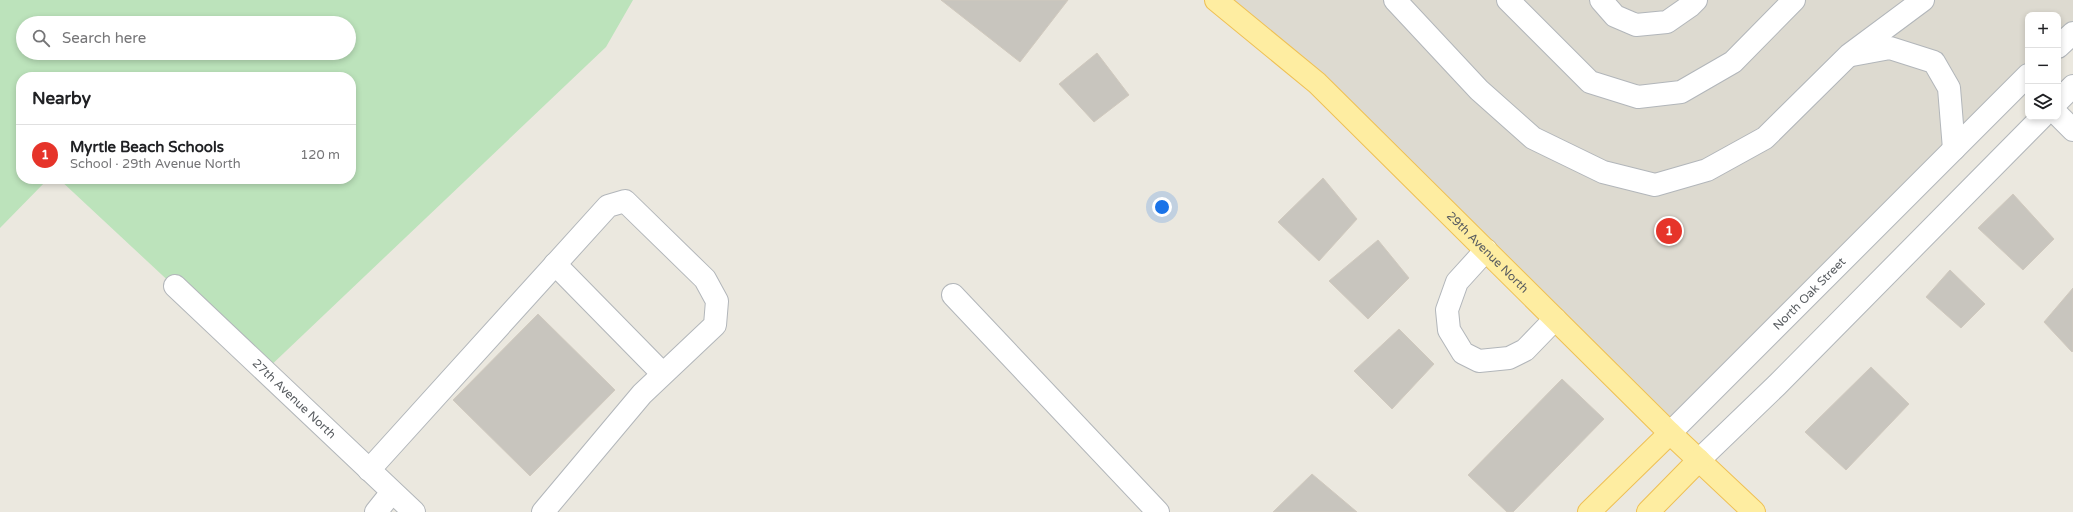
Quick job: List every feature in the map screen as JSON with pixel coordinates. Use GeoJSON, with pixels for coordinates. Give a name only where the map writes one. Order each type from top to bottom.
{"type":"FeatureCollection","features":[{"type":"Feature","properties":{"kind":"main road","name":"29th Avenue North"},"geometry":{"type":"LineString","coordinates":[[1216,0],[1317,83],[1670,433],[1754,512]]}},
{"type":"Feature","properties":{"kind":"main road","name":"North Oak Street"},"geometry":{"type":"LineString","coordinates":[[1589,512],[1670,433]]}},
{"type":"Feature","properties":{"kind":"main road"},"geometry":{"type":"LineString","coordinates":[[1648,512],[1699,460]]}},
{"type":"Feature","properties":{"kind":"street"},"geometry":{"type":"LineString","coordinates":[[1395,0],[1479,90],[1533,138],[1603,172],[1655,185],[1707,170],[1765,138],[1849,55],[1922,0]]}},
{"type":"Feature","properties":{"kind":"street"},"geometry":{"type":"LineString","coordinates":[[1508,0],[1590,82],[1638,97],[1681,92],[1733,62],[1794,0]]}},
{"type":"Feature","properties":{"kind":"street"},"geometry":{"type":"LineString","coordinates":[[1601,0],[1615,16],[1636,25],[1667,22],[1696,0]]}},
{"type":"Feature","properties":{"kind":"street"},"geometry":{"type":"LineString","coordinates":[[2061,44],[2073,33]]}},
{"type":"Feature","properties":{"kind":"street"},"geometry":{"type":"LineString","coordinates":[[1849,55],[1890,48],[1934,62],[1949,88],[1954,148]]}},
{"type":"Feature","properties":{"kind":"street","name":"North Oak Street"},"geometry":{"type":"LineString","coordinates":[[1670,433],[1954,148],[2025,81]]}},
{"type":"Feature","properties":{"kind":"street"},"geometry":{"type":"LineString","coordinates":[[2061,98],[2073,86]]}},
{"type":"Feature","properties":{"kind":"street"},"geometry":{"type":"LineString","coordinates":[[2061,119],[2073,130]]}},
{"type":"Feature","properties":{"kind":"street"},"geometry":{"type":"LineString","coordinates":[[1699,460],[1777,385],[2039,120]]}},
{"type":"Feature","properties":{"kind":"street"},"geometry":{"type":"LineString","coordinates":[[369,470],[608,206],[624,201],[705,278],[717,301],[715,325],[662,373],[642,394],[543,512]]}},
{"type":"Feature","properties":{"kind":"street"},"geometry":{"type":"LineString","coordinates":[[1486,250],[1458,282],[1447,310],[1449,330],[1463,354],[1479,361],[1509,358],[1524,350],[1555,319]]}},
{"type":"Feature","properties":{"kind":"street"},"geometry":{"type":"LineString","coordinates":[[556,264],[662,373]]}},
{"type":"Feature","properties":{"kind":"street","name":"27th Avenue North"},"geometry":{"type":"LineString","coordinates":[[174,286],[414,512]]}},
{"type":"Feature","properties":{"kind":"street"},"geometry":{"type":"LineString","coordinates":[[952,295],[1158,512]]}},
{"type":"Feature","properties":{"kind":"street"},"geometry":{"type":"LineString","coordinates":[[376,512],[392,492]]}},
{"type":"Feature","properties":{"kind":"shaded area"},"geometry":{"type":"Polygon","coordinates":[[[1214,0],[2073,0],[2073,33],[2061,44],[2061,12],[2025,12],[2025,78],[1670,433],[1214,0]]]}},
{"type":"Feature","properties":{"kind":"green space"},"geometry":{"type":"Polygon","coordinates":[[[0,0],[633,0],[606,47],[265,371],[64,184],[356,184],[356,72],[16,72],[16,184],[43,184],[0,228],[0,0]]]}},
{"type":"Feature","properties":{"kind":"building"},"geometry":{"type":"Polygon","coordinates":[[[941,0],[1068,0],[1020,62],[941,0]]]}},
{"type":"Feature","properties":{"kind":"building"},"geometry":{"type":"Polygon","coordinates":[[[1097,53],[1129,95],[1094,122],[1059,84],[1097,53]]]}},
{"type":"Feature","properties":{"kind":"building"},"geometry":{"type":"Polygon","coordinates":[[[1323,178],[1357,219],[1319,261],[1278,222],[1323,178]]]}},
{"type":"Feature","properties":{"kind":"building"},"geometry":{"type":"Polygon","coordinates":[[[2013,194],[2054,239],[2023,270],[1978,228],[2013,194]]]}},
{"type":"Feature","properties":{"kind":"building"},"geometry":{"type":"Polygon","coordinates":[[[1378,240],[1409,278],[1368,319],[1329,281],[1378,240]]]}},
{"type":"Feature","properties":{"kind":"building"},"geometry":{"type":"Polygon","coordinates":[[[1950,270],[1985,304],[1961,328],[1926,297],[1950,270]]]}},
{"type":"Feature","properties":{"kind":"building"},"geometry":{"type":"Polygon","coordinates":[[[2073,288],[2073,351],[2072,352],[2044,322],[2073,288]]]}},
{"type":"Feature","properties":{"kind":"building"},"geometry":{"type":"Polygon","coordinates":[[[538,314],[615,390],[530,476],[453,400],[538,314]]]}},
{"type":"Feature","properties":{"kind":"building"},"geometry":{"type":"Polygon","coordinates":[[[1399,329],[1434,364],[1392,409],[1354,371],[1399,329]]]}},
{"type":"Feature","properties":{"kind":"building"},"geometry":{"type":"Polygon","coordinates":[[[1871,367],[1909,404],[1846,470],[1805,432],[1871,367]]]}},
{"type":"Feature","properties":{"kind":"building"},"geometry":{"type":"Polygon","coordinates":[[[1562,379],[1604,419],[1513,512],[1507,512],[1468,475],[1562,379]]]}},
{"type":"Feature","properties":{"kind":"building"},"geometry":{"type":"Polygon","coordinates":[[[1312,474],[1357,512],[1273,512],[1312,474]]]}},
{"type":"Feature","properties":{"kind":"place","name":"Myrtle Beach Schools"},"geometry":{"type":"Point","coordinates":[1669,231]}}]}
